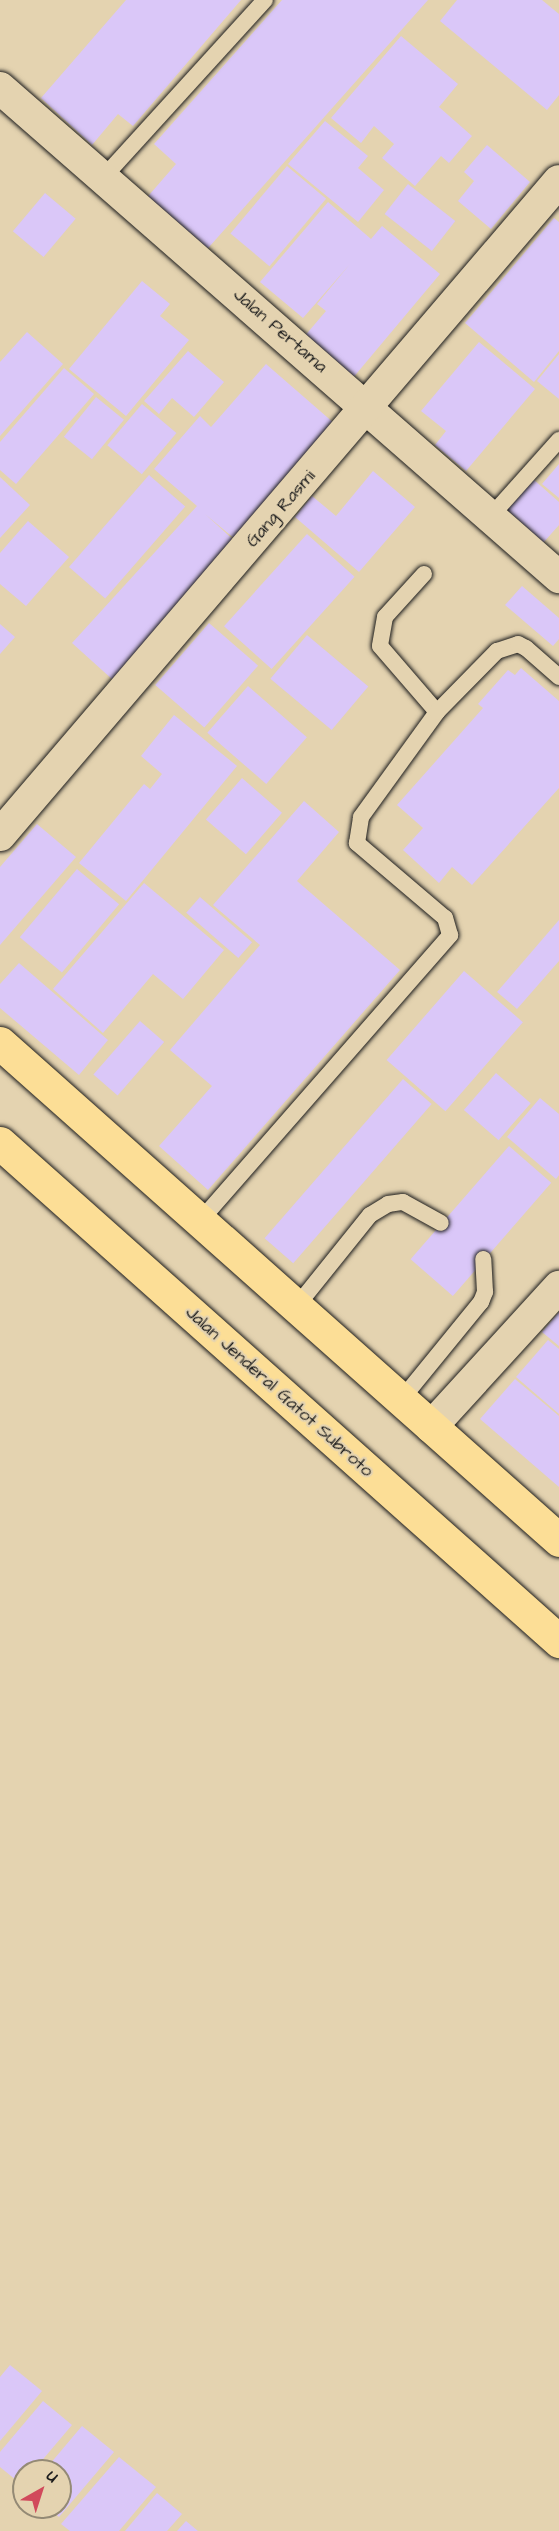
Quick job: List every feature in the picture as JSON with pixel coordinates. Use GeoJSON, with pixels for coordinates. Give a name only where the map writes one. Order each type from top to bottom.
{"type":"FeatureCollection","features":[{"type":"Feature","properties":{"kind":"main road"},"geometry":{"type":"LineString","coordinates":[[0,1043],[559,1540]]}},
{"type":"Feature","properties":{"kind":"main road","name":"Jalan Jenderal Gatot Subroto"},"geometry":{"type":"LineString","coordinates":[[0,1143],[559,1641]]}},
{"type":"Feature","properties":{"kind":"street","name":"Jalan Pertama"},"geometry":{"type":"LineString","coordinates":[[0,88],[102,179],[369,407],[559,577]]}},
{"type":"Feature","properties":{"kind":"street","name":"Gang Rasmi"},"geometry":{"type":"LineString","coordinates":[[0,835],[369,407],[559,181]]}},
{"type":"Feature","properties":{"kind":"street"},"geometry":{"type":"LineString","coordinates":[[431,1427],[559,1287]]}},
{"type":"Feature","properties":{"kind":"lane"},"geometry":{"type":"LineString","coordinates":[[102,179],[265,0]]}},
{"type":"Feature","properties":{"kind":"lane"},"geometry":{"type":"LineString","coordinates":[[491,516],[559,440]]}},
{"type":"Feature","properties":{"kind":"lane"},"geometry":{"type":"LineString","coordinates":[[424,573],[385,617],[380,646],[437,712]]}},
{"type":"Feature","properties":{"kind":"lane"},"geometry":{"type":"LineString","coordinates":[[200,1221],[450,935],[445,918],[362,850],[356,832],[361,817],[437,712],[506,646],[526,648],[559,677]]}},
{"type":"Feature","properties":{"kind":"lane"},"geometry":{"type":"LineString","coordinates":[[296,1306],[370,1215],[388,1204],[403,1202],[441,1222]]}},
{"type":"Feature","properties":{"kind":"lane"},"geometry":{"type":"LineString","coordinates":[[401,1400],[481,1302],[484,1292],[483,1259]]}},
{"type":"Feature","properties":{"kind":"building"},"geometry":{"type":"Polygon","coordinates":[[[126,0],[241,0],[133,126],[118,114],[92,145],[41,98],[126,0]]]}},
{"type":"Feature","properties":{"kind":"building"},"geometry":{"type":"Polygon","coordinates":[[[282,0],[428,0],[202,255],[143,202],[176,164],[154,144],[282,0]]]}},
{"type":"Feature","properties":{"kind":"building"},"geometry":{"type":"Polygon","coordinates":[[[457,0],[542,0],[559,14],[559,95],[547,110],[440,21],[457,0]]]}},
{"type":"Feature","properties":{"kind":"building"},"geometry":{"type":"Polygon","coordinates":[[[401,36],[458,84],[439,107],[472,136],[449,163],[441,156],[415,186],[382,158],[394,144],[374,126],[361,143],[331,118],[401,36]]]}},
{"type":"Feature","properties":{"kind":"building"},"geometry":{"type":"Polygon","coordinates":[[[325,121],[368,156],[358,168],[384,190],[358,222],[288,164],[325,121]]]}},
{"type":"Feature","properties":{"kind":"building"},"geometry":{"type":"Polygon","coordinates":[[[487,145],[530,182],[491,229],[458,201],[474,181],[464,172],[487,145]]]}},
{"type":"Feature","properties":{"kind":"building"},"geometry":{"type":"Polygon","coordinates":[[[287,166],[326,199],[270,266],[230,233],[287,166]]]}},
{"type":"Feature","properties":{"kind":"building"},"geometry":{"type":"Polygon","coordinates":[[[408,184],[455,221],[432,251],[385,214],[408,184]]]}},
{"type":"Feature","properties":{"kind":"building"},"geometry":{"type":"Polygon","coordinates":[[[45,193],[76,219],[44,257],[13,231],[45,193]]]}},
{"type":"Feature","properties":{"kind":"building"},"geometry":{"type":"Polygon","coordinates":[[[328,202],[371,239],[382,226],[440,274],[352,379],[303,338],[326,311],[317,304],[350,264],[303,318],[260,282],[328,202]]]}},
{"type":"Feature","properties":{"kind":"building"},"geometry":{"type":"Polygon","coordinates":[[[554,218],[559,222],[559,351],[534,382],[465,323],[554,218]]]}},
{"type":"Feature","properties":{"kind":"building"},"geometry":{"type":"Polygon","coordinates":[[[142,281],[170,304],[160,316],[189,340],[126,416],[69,369],[142,281]]]}},
{"type":"Feature","properties":{"kind":"building"},"geometry":{"type":"Polygon","coordinates":[[[27,332],[63,364],[0,436],[0,362],[27,332]]]}},
{"type":"Feature","properties":{"kind":"building"},"geometry":{"type":"Polygon","coordinates":[[[479,342],[535,389],[466,471],[435,445],[446,431],[421,411],[479,342]]]}},
{"type":"Feature","properties":{"kind":"building"},"geometry":{"type":"Polygon","coordinates":[[[188,351],[224,382],[194,417],[172,398],[159,414],[144,401],[188,351]]]}},
{"type":"Feature","properties":{"kind":"building"},"geometry":{"type":"Polygon","coordinates":[[[559,354],[559,399],[537,381],[559,354]]]}},
{"type":"Feature","properties":{"kind":"building"},"geometry":{"type":"Polygon","coordinates":[[[266,364],[335,424],[235,539],[205,514],[238,544],[113,680],[72,643],[197,506],[154,469],[200,416],[211,427],[266,364]]]}},
{"type":"Feature","properties":{"kind":"building"},"geometry":{"type":"Polygon","coordinates":[[[64,368],[94,394],[16,484],[0,470],[0,442],[64,368]]]}},
{"type":"Feature","properties":{"kind":"building"},"geometry":{"type":"Polygon","coordinates":[[[96,397],[124,420],[92,459],[64,437],[96,397]]]}},
{"type":"Feature","properties":{"kind":"building"},"geometry":{"type":"Polygon","coordinates":[[[142,404],[176,433],[142,474],[107,445],[142,404]]]}},
{"type":"Feature","properties":{"kind":"building"},"geometry":{"type":"Polygon","coordinates":[[[559,464],[559,498],[542,484],[559,464]]]}},
{"type":"Feature","properties":{"kind":"building"},"geometry":{"type":"Polygon","coordinates":[[[373,471],[415,507],[359,572],[295,517],[312,496],[336,516],[373,471]]]}},
{"type":"Feature","properties":{"kind":"building"},"geometry":{"type":"Polygon","coordinates":[[[149,475],[185,506],[105,599],[69,567],[149,475]]]}},
{"type":"Feature","properties":{"kind":"building"},"geometry":{"type":"Polygon","coordinates":[[[0,477],[30,505],[0,538],[0,477]]]}},
{"type":"Feature","properties":{"kind":"building"},"geometry":{"type":"Polygon","coordinates":[[[533,479],[559,502],[559,525],[543,543],[506,509],[533,479]]]}},
{"type":"Feature","properties":{"kind":"building"},"geometry":{"type":"Polygon","coordinates":[[[28,521],[69,557],[26,606],[0,584],[0,553],[28,521]]]}},
{"type":"Feature","properties":{"kind":"building"},"geometry":{"type":"Polygon","coordinates":[[[307,534],[355,577],[272,669],[224,626],[307,534]]]}},
{"type":"Feature","properties":{"kind":"building"},"geometry":{"type":"Polygon","coordinates":[[[522,586],[559,618],[559,639],[553,646],[505,605],[522,586]]]}},
{"type":"Feature","properties":{"kind":"building"},"geometry":{"type":"Polygon","coordinates":[[[209,623],[258,666],[204,728],[155,685],[209,623]]]}},
{"type":"Feature","properties":{"kind":"building"},"geometry":{"type":"Polygon","coordinates":[[[0,624],[15,637],[0,654],[0,624]]]}},
{"type":"Feature","properties":{"kind":"building"},"geometry":{"type":"Polygon","coordinates":[[[307,635],[368,686],[332,730],[270,679],[307,635]]]}},
{"type":"Feature","properties":{"kind":"building"},"geometry":{"type":"Polygon","coordinates":[[[521,668],[559,701],[559,788],[472,885],[452,867],[439,883],[403,850],[423,828],[397,805],[483,708],[478,704],[508,670],[515,675],[521,668]]]}},
{"type":"Feature","properties":{"kind":"building"},"geometry":{"type":"Polygon","coordinates":[[[248,686],[307,737],[266,784],[207,733],[248,686]]]}},
{"type":"Feature","properties":{"kind":"building"},"geometry":{"type":"Polygon","coordinates":[[[174,715],[237,766],[126,901],[79,863],[144,784],[150,789],[162,774],[141,756],[174,715]]]}},
{"type":"Feature","properties":{"kind":"building"},"geometry":{"type":"Polygon","coordinates":[[[242,778],[282,813],[246,854],[206,820],[242,778]]]}},
{"type":"Feature","properties":{"kind":"building"},"geometry":{"type":"Polygon","coordinates":[[[304,801],[339,832],[297,881],[400,970],[208,1190],[159,1146],[212,1086],[170,1050],[260,945],[213,905],[304,801]]]}},
{"type":"Feature","properties":{"kind":"building"},"geometry":{"type":"Polygon","coordinates":[[[37,824],[76,857],[0,945],[0,867],[37,824]]]}},
{"type":"Feature","properties":{"kind":"building"},"geometry":{"type":"Polygon","coordinates":[[[77,869],[119,904],[62,973],[20,937],[77,869]]]}},
{"type":"Feature","properties":{"kind":"building"},"geometry":{"type":"Polygon","coordinates":[[[144,883],[224,950],[183,999],[153,974],[103,1033],[53,989],[144,883]]]}},
{"type":"Feature","properties":{"kind":"building"},"geometry":{"type":"Polygon","coordinates":[[[200,897],[252,942],[238,958],[186,913],[200,897]]]}},
{"type":"Feature","properties":{"kind":"building"},"geometry":{"type":"Polygon","coordinates":[[[559,920],[559,961],[517,1009],[497,992],[559,920]]]}},
{"type":"Feature","properties":{"kind":"building"},"geometry":{"type":"Polygon","coordinates":[[[19,963],[108,1040],[79,1075],[0,1008],[0,984],[19,963]]]}},
{"type":"Feature","properties":{"kind":"building"},"geometry":{"type":"Polygon","coordinates":[[[464,971],[523,1022],[445,1111],[387,1060],[464,971]]]}},
{"type":"Feature","properties":{"kind":"building"},"geometry":{"type":"Polygon","coordinates":[[[140,1021],[164,1042],[118,1096],[93,1075],[140,1021]]]}},
{"type":"Feature","properties":{"kind":"building"},"geometry":{"type":"Polygon","coordinates":[[[496,1073],[531,1103],[499,1140],[464,1110],[496,1073]]]}},
{"type":"Feature","properties":{"kind":"building"},"geometry":{"type":"Polygon","coordinates":[[[403,1079],[432,1104],[293,1263],[265,1238],[403,1079]]]}},
{"type":"Feature","properties":{"kind":"building"},"geometry":{"type":"Polygon","coordinates":[[[540,1098],[559,1114],[559,1175],[556,1179],[507,1137],[540,1098]]]}},
{"type":"Feature","properties":{"kind":"building"},"geometry":{"type":"Polygon","coordinates":[[[509,1146],[551,1183],[453,1296],[411,1259],[509,1146]]]}},
{"type":"Feature","properties":{"kind":"building"},"geometry":{"type":"Polygon","coordinates":[[[559,1312],[559,1346],[542,1332],[559,1312]]]}},
{"type":"Feature","properties":{"kind":"building"},"geometry":{"type":"Polygon","coordinates":[[[548,1340],[559,1349],[559,1414],[516,1377],[548,1340]]]}},
{"type":"Feature","properties":{"kind":"building"},"geometry":{"type":"Polygon","coordinates":[[[515,1379],[559,1416],[559,1487],[480,1419],[515,1379]]]}},
{"type":"Feature","properties":{"kind":"building"},"geometry":{"type":"Polygon","coordinates":[[[10,2365],[42,2391],[0,2441],[0,2377],[10,2365]]]}},
{"type":"Feature","properties":{"kind":"building"},"geometry":{"type":"Polygon","coordinates":[[[43,2401],[72,2425],[43,2459],[12,2459],[12,2477],[0,2467],[0,2452],[43,2401]]]}},
{"type":"Feature","properties":{"kind":"building"},"geometry":{"type":"Polygon","coordinates":[[[82,2426],[114,2452],[72,2502],[72,2459],[54,2459],[82,2426]]]}},
{"type":"Feature","properties":{"kind":"building"},"geometry":{"type":"Polygon","coordinates":[[[119,2457],[156,2487],[119,2531],[70,2531],[61,2524],[65,2519],[72,2519],[72,2511],[119,2457]]]}},
{"type":"Feature","properties":{"kind":"building"},"geometry":{"type":"Polygon","coordinates":[[[157,2493],[182,2514],[167,2531],[125,2531],[157,2493]]]}},
{"type":"Feature","properties":{"kind":"building"},"geometry":{"type":"Polygon","coordinates":[[[186,2521],[198,2531],[177,2531],[186,2521]]]}}]}
